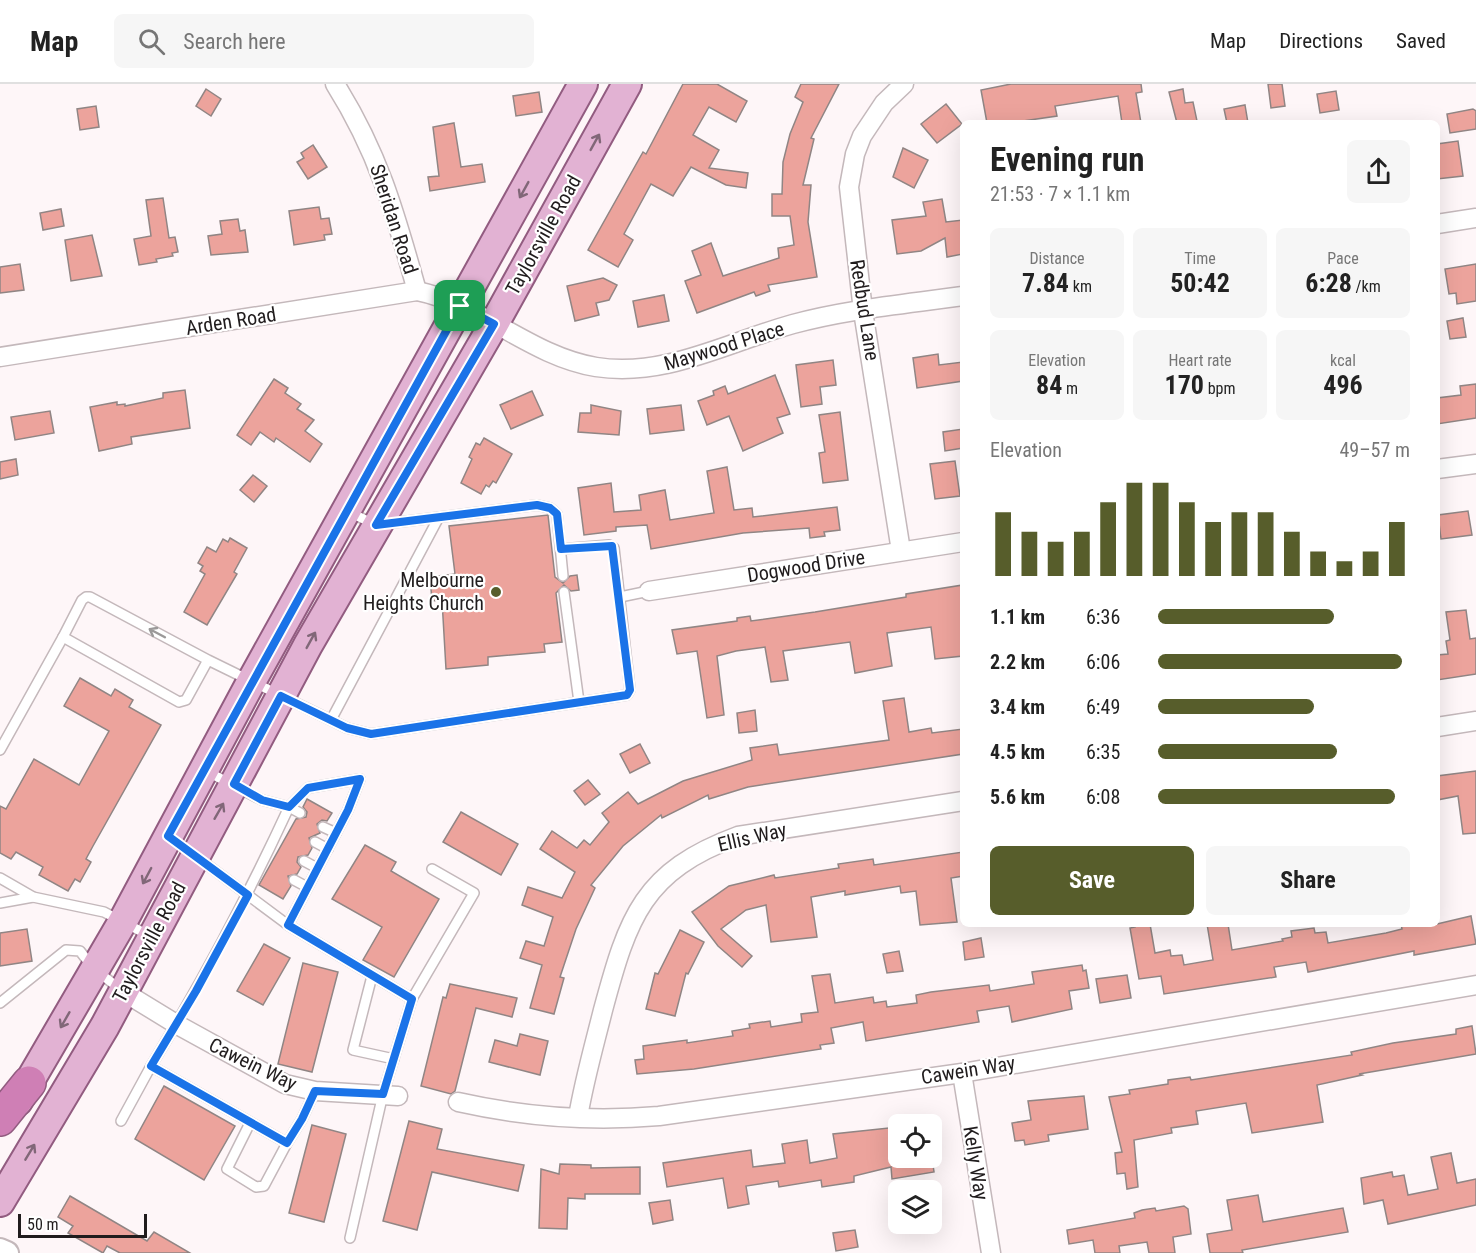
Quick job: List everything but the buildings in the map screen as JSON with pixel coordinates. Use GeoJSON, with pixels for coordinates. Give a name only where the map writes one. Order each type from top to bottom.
{"type":"FeatureCollection","features":[{"type":"Feature","properties":{"kind":"highway"},"geometry":{"type":"LineString","coordinates":[[0,1119],[29,1083]]}},
{"type":"Feature","properties":{"kind":"main road","name":"Taylorsville Road"},"geometry":{"type":"LineString","coordinates":[[0,1131],[93,968],[123,921],[251,682],[583,84]]}},
{"type":"Feature","properties":{"kind":"main road","name":"Taylorsville Road"},"geometry":{"type":"LineString","coordinates":[[0,1202],[105,1026],[281,696],[376,525],[494,324],[627,84]]}},
{"type":"Feature","properties":{"kind":"street","name":"Sheridan Road"},"geometry":{"type":"LineString","coordinates":[[335,84],[355,116],[380,168],[417,291]]}},
{"type":"Feature","properties":{"kind":"street","name":"Redbud Lane"},"geometry":{"type":"LineString","coordinates":[[901,551],[863,311],[850,208],[851,172],[862,136],[872,120],[904,84]]}},
{"type":"Feature","properties":{"kind":"street"},"geometry":{"type":"LineString","coordinates":[[1440,224],[1476,218]]}},
{"type":"Feature","properties":{"kind":"street","name":"Arden Road"},"geometry":{"type":"LineString","coordinates":[[0,357],[417,291],[440,296],[460,306]]}},
{"type":"Feature","properties":{"kind":"street","name":"Maywood Place"},"geometry":{"type":"LineString","coordinates":[[460,306],[536,347],[575,362],[610,369],[645,368],[700,356],[794,324],[960,296]]}},
{"type":"Feature","properties":{"kind":"street"},"geometry":{"type":"LineString","coordinates":[[1440,470],[1476,464]]}},
{"type":"Feature","properties":{"kind":"street","name":"Dogwood Drive"},"geometry":{"type":"LineString","coordinates":[[649,591],[960,542]]}},
{"type":"Feature","properties":{"kind":"street"},"geometry":{"type":"LineString","coordinates":[[1440,727],[1476,721]]}},
{"type":"Feature","properties":{"kind":"street","name":"Ellis Way"},"geometry":{"type":"LineString","coordinates":[[578,1117],[617,956],[629,926],[647,896],[674,868],[707,848],[738,836],[960,801]]}},
{"type":"Feature","properties":{"kind":"street","name":"Cawein Way"},"geometry":{"type":"LineString","coordinates":[[458,1102],[548,1118],[623,1119],[659,1116],[962,1073],[1476,985]]}},
{"type":"Feature","properties":{"kind":"street","name":"Cawein Way"},"geometry":{"type":"LineString","coordinates":[[122,991],[176,1024],[271,1077],[292,1086],[315,1091],[391,1095]]}},
{"type":"Feature","properties":{"kind":"street","name":"Kelly Way"},"geometry":{"type":"LineString","coordinates":[[962,1073],[991,1253]]}},
{"type":"Feature","properties":{"kind":"street"},"geometry":{"type":"LineString","coordinates":[[0,1250],[7,1253]]}},
{"type":"Feature","properties":{"kind":"lane"},"geometry":{"type":"LineString","coordinates":[[347,511],[376,525],[537,505],[550,508],[557,514],[563,576]]}},
{"type":"Feature","properties":{"kind":"lane"},"geometry":{"type":"LineString","coordinates":[[331,720],[439,518]]}},
{"type":"Feature","properties":{"kind":"lane"},"geometry":{"type":"LineString","coordinates":[[0,750],[82,600],[86,597],[90,597],[251,682],[347,728],[371,734],[627,695],[630,690],[612,546],[561,549]]}},
{"type":"Feature","properties":{"kind":"lane"},"geometry":{"type":"LineString","coordinates":[[620,597],[649,591]]}},
{"type":"Feature","properties":{"kind":"lane"},"geometry":{"type":"LineString","coordinates":[[564,592],[579,702]]}},
{"type":"Feature","properties":{"kind":"lane"},"geometry":{"type":"LineString","coordinates":[[63,638],[183,702],[208,660]]}},
{"type":"Feature","properties":{"kind":"lane"},"geometry":{"type":"LineString","coordinates":[[205,771],[262,800],[289,807],[300,813]]}},
{"type":"Feature","properties":{"kind":"lane"},"geometry":{"type":"LineString","coordinates":[[121,1121],[266,865],[276,845],[281,824],[289,807],[308,788],[360,779],[336,833],[288,925]]}},
{"type":"Feature","properties":{"kind":"lane"},"geometry":{"type":"LineString","coordinates":[[281,824],[291,829]]}},
{"type":"Feature","properties":{"kind":"lane"},"geometry":{"type":"LineString","coordinates":[[323,827],[336,833]]}},
{"type":"Feature","properties":{"kind":"lane"},"geometry":{"type":"LineString","coordinates":[[168,836],[288,925],[412,999]]}},
{"type":"Feature","properties":{"kind":"lane"},"geometry":{"type":"LineString","coordinates":[[315,842],[328,849]]}},
{"type":"Feature","properties":{"kind":"lane"},"geometry":{"type":"LineString","coordinates":[[304,861],[317,868]]}},
{"type":"Feature","properties":{"kind":"lane"},"geometry":{"type":"LineString","coordinates":[[350,1238],[391,1095],[394,1059],[412,999],[474,893],[432,869]]}},
{"type":"Feature","properties":{"kind":"lane"},"geometry":{"type":"LineString","coordinates":[[0,878],[33,897],[104,912],[153,938]]}},
{"type":"Feature","properties":{"kind":"lane"},"geometry":{"type":"LineString","coordinates":[[294,880],[307,887]]}},
{"type":"Feature","properties":{"kind":"lane"},"geometry":{"type":"LineString","coordinates":[[0,903],[33,897]]}},
{"type":"Feature","properties":{"kind":"lane"},"geometry":{"type":"LineString","coordinates":[[0,1003],[66,950],[80,951],[93,968],[122,991]]}},
{"type":"Feature","properties":{"kind":"lane"},"geometry":{"type":"LineString","coordinates":[[372,976],[353,1050],[394,1059]]}},
{"type":"Feature","properties":{"kind":"lane"},"geometry":{"type":"LineString","coordinates":[[151,1066],[287,1143]]}},
{"type":"Feature","properties":{"kind":"lane"},"geometry":{"type":"LineString","coordinates":[[250,1123],[227,1169],[256,1187],[264,1186],[315,1091]]}},
{"type":"Feature","properties":{"kind":"place","name":"Melbourne Heights Church"},"geometry":{"type":"Point","coordinates":[496,592]}},
{"type":"Feature","properties":{"kind":"route"},"geometry":{"type":"LineString","coordinates":[[460,306],[494,324],[376,525],[537,505],[550,508],[557,514],[561,549],[612,546],[630,690],[627,695],[371,734],[347,728],[281,696],[234,784],[262,800],[289,807],[308,788],[360,779],[348,810],[288,925],[412,999],[383,1094],[315,1091],[302,1119],[287,1143],[151,1066],[196,991],[248,895],[168,836],[460,306]]}}]}
